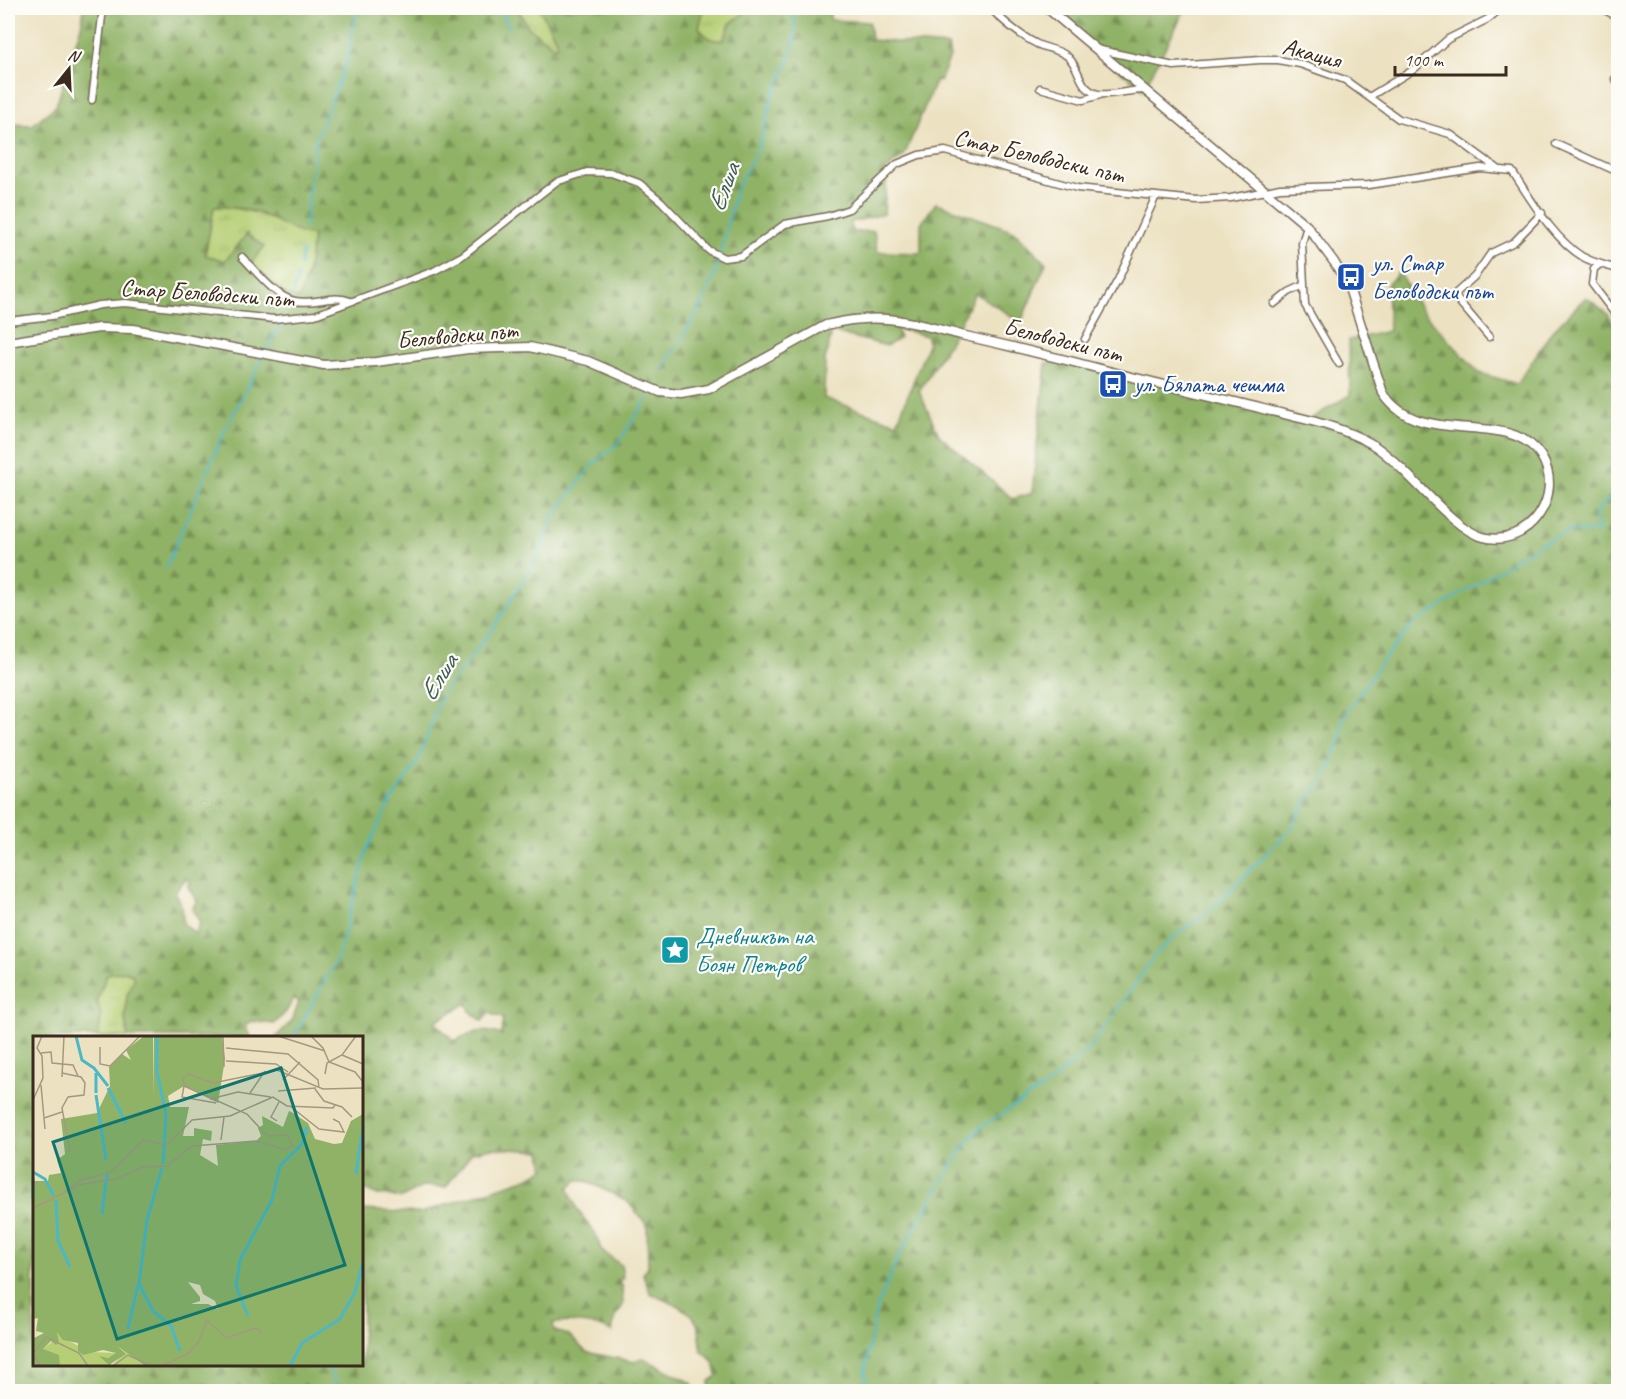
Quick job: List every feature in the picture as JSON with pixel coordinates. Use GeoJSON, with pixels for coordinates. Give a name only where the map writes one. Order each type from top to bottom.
{"type":"FeatureCollection","features":[{"type":"Feature","properties":{"kind":"street"},"geometry":{"type":"LineString","coordinates":[[92,100],[104,8]]}},
{"type":"Feature","properties":{"kind":"street"},"geometry":{"type":"LineString","coordinates":[[990,8],[1003,21],[1028,38],[1070,57],[1082,84],[1100,95]]}},
{"type":"Feature","properties":{"kind":"street","name":"Беловодски път"},"geometry":{"type":"LineString","coordinates":[[8,342],[99,328],[133,329],[324,365],[376,363],[468,349],[530,347],[588,361],[660,392],[681,394],[709,389],[826,326],[845,320],[888,319],[1074,361],[1309,420],[1370,443],[1400,465],[1450,516],[1474,533],[1501,539],[1516,536],[1531,526],[1542,512],[1547,498],[1548,471],[1541,456],[1531,445],[1503,432],[1427,423],[1408,418],[1391,406],[1383,393],[1348,285],[1335,262],[1307,226],[1268,190],[1143,90],[1047,8]]}},
{"type":"Feature","properties":{"kind":"street"},"geometry":{"type":"LineString","coordinates":[[1369,97],[1413,70],[1448,39],[1488,19],[1501,8]]}},
{"type":"Feature","properties":{"kind":"street"},"geometry":{"type":"LineString","coordinates":[[1603,8],[1618,16]]}},
{"type":"Feature","properties":{"kind":"street","name":"Акация"},"geometry":{"type":"LineString","coordinates":[[1093,48],[1174,66],[1278,60],[1345,80],[1399,119],[1450,134],[1498,169]]}},
{"type":"Feature","properties":{"kind":"street"},"geometry":{"type":"LineString","coordinates":[[1040,88],[1083,99],[1143,90]]}},
{"type":"Feature","properties":{"kind":"street"},"geometry":{"type":"LineString","coordinates":[[1556,144],[1618,172]]}},
{"type":"Feature","properties":{"kind":"street","name":"Стар Беловодски път"},"geometry":{"type":"LineString","coordinates":[[8,321],[52,316],[100,304],[125,303],[289,319],[315,315],[405,284],[462,256],[549,187],[587,172],[612,173],[639,183],[661,201],[696,239],[721,257],[741,256],[785,224],[844,211],[897,164],[919,155],[945,151],[1077,188],[1155,198],[1212,200],[1280,188],[1369,185],[1480,168],[1498,169]]}},
{"type":"Feature","properties":{"kind":"street"},"geometry":{"type":"LineString","coordinates":[[1498,169],[1512,171],[1542,213],[1572,249],[1600,264],[1618,269]]}},
{"type":"Feature","properties":{"kind":"street"},"geometry":{"type":"LineString","coordinates":[[1085,339],[1118,280],[1155,198]]}},
{"type":"Feature","properties":{"kind":"street"},"geometry":{"type":"LineString","coordinates":[[1489,337],[1457,299],[1456,293],[1475,276],[1491,253],[1514,242],[1542,213]]}},
{"type":"Feature","properties":{"kind":"street"},"geometry":{"type":"LineString","coordinates":[[1307,226],[1302,243],[1305,305],[1339,364]]}},
{"type":"Feature","properties":{"kind":"street"},"geometry":{"type":"LineString","coordinates":[[242,257],[285,298],[297,302],[340,298],[351,302]]}},
{"type":"Feature","properties":{"kind":"street"},"geometry":{"type":"LineString","coordinates":[[1600,264],[1594,269],[1592,284],[1618,318]]}},
{"type":"Feature","properties":{"kind":"street"},"geometry":{"type":"LineString","coordinates":[[1274,304],[1296,287],[1304,285]]}},
{"type":"Feature","properties":{"kind":"green space"},"geometry":{"type":"Polygon","coordinates":[[[84,8],[517,8],[528,27],[556,48],[557,41],[539,8],[704,8],[699,28],[710,38],[724,40],[730,24],[750,8],[830,8],[830,20],[869,22],[871,40],[948,46],[950,57],[940,81],[936,80],[904,156],[887,169],[884,214],[851,222],[852,232],[874,231],[877,252],[921,253],[921,223],[936,203],[1014,231],[1046,263],[1021,322],[975,293],[955,333],[919,391],[939,435],[1013,499],[1032,493],[1046,363],[1074,361],[1309,420],[1350,395],[1349,340],[1389,331],[1387,285],[1399,272],[1421,310],[1479,373],[1517,384],[1552,331],[1586,297],[1608,314],[1618,332],[1618,1391],[710,1391],[709,1382],[717,1376],[714,1362],[701,1350],[698,1325],[688,1312],[650,1293],[643,1274],[648,1266],[647,1225],[627,1201],[589,1182],[577,1180],[568,1188],[577,1209],[596,1235],[601,1250],[621,1265],[623,1278],[617,1283],[622,1285],[623,1305],[614,1321],[612,1332],[583,1323],[568,1322],[553,1323],[554,1331],[569,1335],[586,1352],[635,1362],[643,1358],[692,1383],[693,1391],[8,1392],[8,124],[32,125],[56,106],[81,26],[84,8]],[[214,207],[205,255],[225,261],[247,234],[264,247],[251,263],[286,295],[299,299],[308,271],[313,236],[294,231],[252,211],[214,207]],[[896,328],[900,338],[887,346],[832,332],[825,360],[824,398],[897,423],[928,344],[927,336],[896,328]],[[185,879],[175,893],[182,907],[183,923],[195,934],[200,922],[192,909],[197,901],[188,887],[190,880],[185,879]],[[467,1003],[434,1022],[454,1041],[478,1032],[502,1035],[503,1018],[489,1013],[482,1021],[470,1011],[467,1003]]]}},
{"type":"Feature","properties":{"kind":"green space"},"geometry":{"type":"Polygon","coordinates":[[[517,8],[539,8],[557,41],[556,49],[528,27],[517,8]]]}},
{"type":"Feature","properties":{"kind":"green space"},"geometry":{"type":"Polygon","coordinates":[[[704,8],[750,8],[730,24],[724,40],[716,40],[704,34],[699,28],[704,8]]]}},
{"type":"Feature","properties":{"kind":"green space"},"geometry":{"type":"Polygon","coordinates":[[[1047,8],[1186,8],[1143,90],[1047,8]]]}},
{"type":"Feature","properties":{"kind":"green space"},"geometry":{"type":"Polygon","coordinates":[[[214,207],[252,212],[313,235],[308,271],[299,299],[286,295],[250,263],[248,234],[225,261],[205,255],[214,207]]]}},
{"type":"Feature","properties":{"kind":"green space"},"geometry":{"type":"Polygon","coordinates":[[[125,971],[132,974],[135,980],[127,996],[125,1019],[128,1036],[98,1036],[101,1018],[97,1000],[107,974],[125,971]]]}},
{"type":"Feature","properties":{"kind":"waterway"},"geometry":{"type":"LineString","coordinates":[[305,226],[315,142],[346,63],[358,8]]}},
{"type":"Feature","properties":{"kind":"waterway"},"geometry":{"type":"LineString","coordinates":[[501,8],[509,28]]}},
{"type":"Feature","properties":{"kind":"waterway","name":"Елша"},"geometry":{"type":"LineString","coordinates":[[661,372],[700,308],[716,271],[736,189],[759,147],[772,98],[790,57],[795,37],[794,8]]}},
{"type":"Feature","properties":{"kind":"waterway"},"geometry":{"type":"LineString","coordinates":[[300,267],[302,251]]}},
{"type":"Feature","properties":{"kind":"waterway"},"geometry":{"type":"LineString","coordinates":[[292,299],[298,275]]}},
{"type":"Feature","properties":{"kind":"waterway"},"geometry":{"type":"LineString","coordinates":[[265,352],[283,320]]}},
{"type":"Feature","properties":{"kind":"waterway"},"geometry":{"type":"LineString","coordinates":[[166,567],[224,432],[263,357]]}},
{"type":"Feature","properties":{"kind":"waterway","name":"Елша"},"geometry":{"type":"LineString","coordinates":[[294,1036],[338,957],[367,849],[388,806],[419,759],[441,696],[494,627],[542,549],[552,518],[591,466],[618,443],[649,396]]}},
{"type":"Feature","properties":{"kind":"waterway"},"geometry":{"type":"LineString","coordinates":[[867,1392],[865,1371],[876,1310],[898,1257],[961,1150],[981,1127],[1047,1085],[1091,1047],[1155,955],[1177,934],[1207,913],[1292,828],[1304,805],[1325,778],[1339,744],[1344,716],[1380,664],[1412,625],[1541,543],[1569,531],[1598,532],[1595,516],[1599,507],[1609,500],[1618,482]]}},
{"type":"Feature","properties":{"kind":"waterway","name":"Елша"},"geometry":{"type":"LineString","coordinates":[[328,1366],[337,1387],[344,1392]]}},
{"type":"Feature","properties":{"kind":"place","name":"ул. Стар Беловодски път"},"geometry":{"type":"Point","coordinates":[1351,277]}},
{"type":"Feature","properties":{"kind":"place","name":"ул. Бялата чешма"},"geometry":{"type":"Point","coordinates":[1113,384]}},
{"type":"Feature","properties":{"kind":"place","name":"Дневникът на Боян Петров"},"geometry":{"type":"Point","coordinates":[675,950]}}]}
